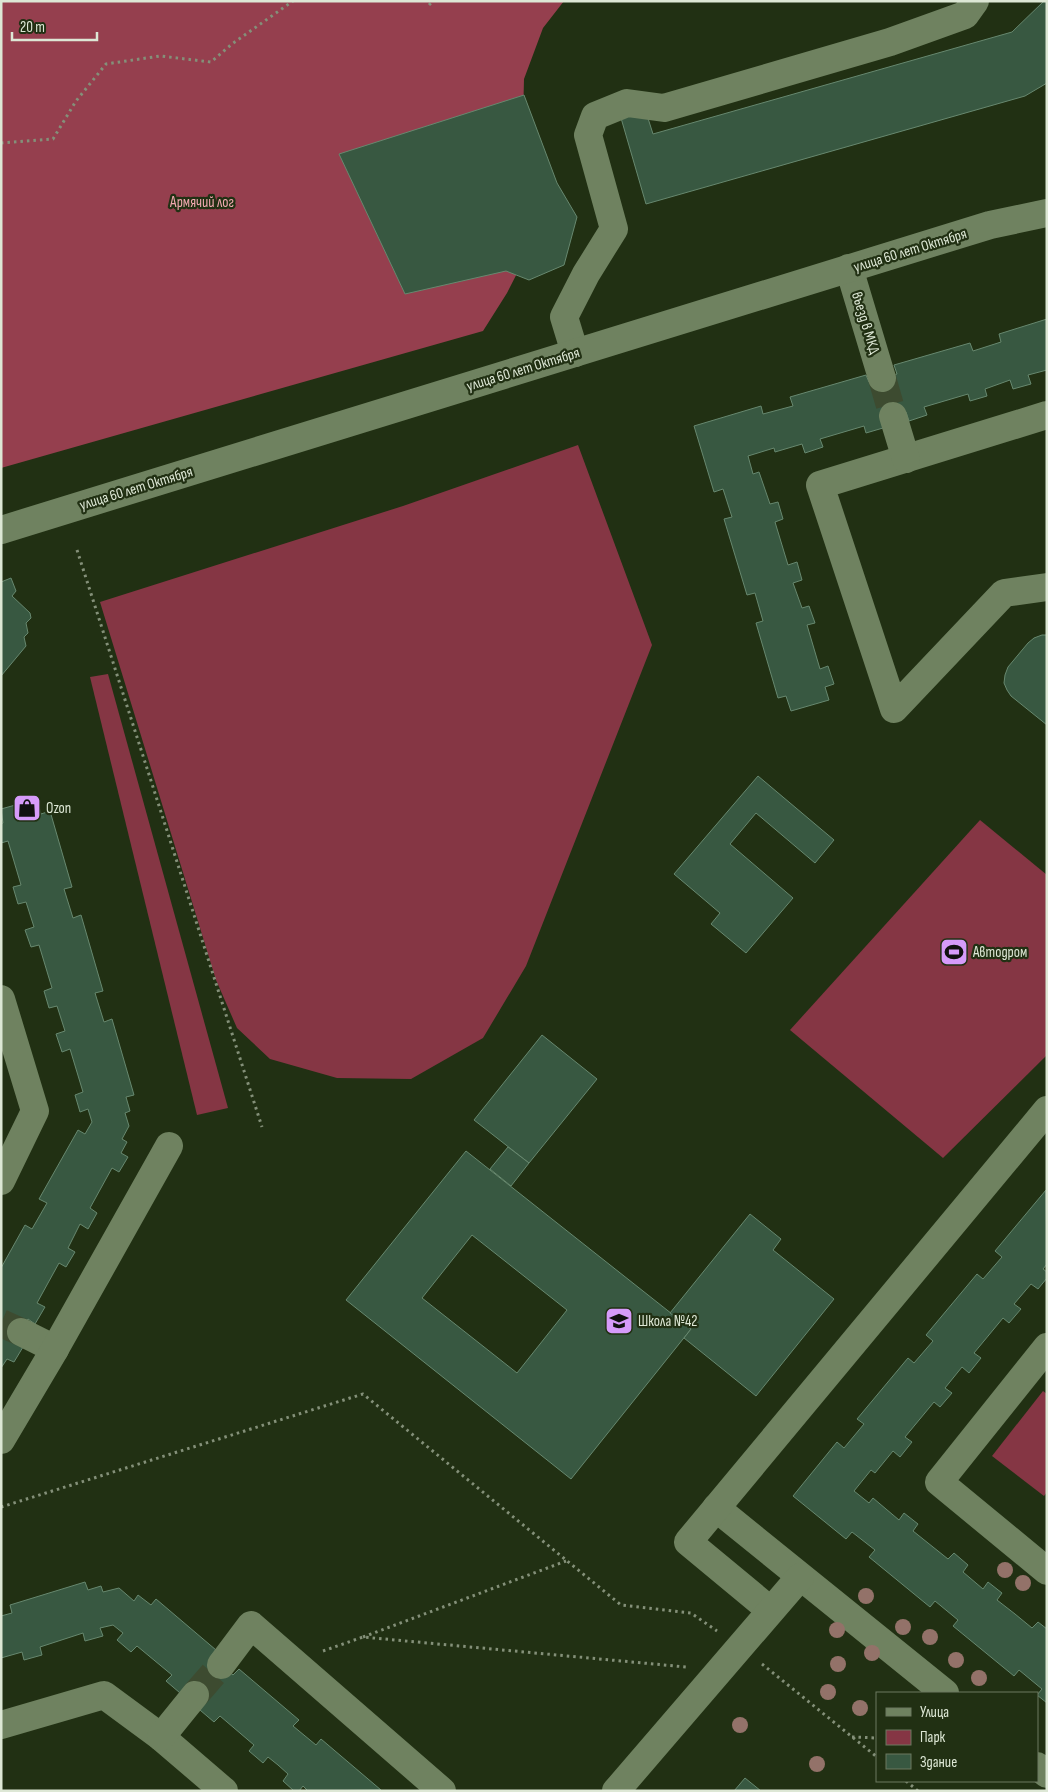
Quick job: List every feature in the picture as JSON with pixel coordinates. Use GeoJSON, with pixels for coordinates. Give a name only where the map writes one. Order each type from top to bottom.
{"type":"FeatureCollection","features":[{"type":"Feature","properties":{"kind":"street"},"geometry":{"type":"LineString","coordinates":[[575,353],[564,316],[586,274],[614,229],[588,135],[595,116],[627,103],[664,108],[890,42],[965,15],[975,1]]}},
{"type":"Feature","properties":{"kind":"street","name":"улица 60 лет Октября"},"geometry":{"type":"LineString","coordinates":[[1,530],[990,225],[1047,213]]}},
{"type":"Feature","properties":{"kind":"street","name":"въезд в МКД"},"geometry":{"type":"LineString","coordinates":[[849,268],[882,378]]}},
{"type":"Feature","properties":{"kind":"street"},"geometry":{"type":"LineString","coordinates":[[1047,415],[820,485],[894,709],[1004,592],[1047,587]]}},
{"type":"Feature","properties":{"kind":"street"},"geometry":{"type":"LineString","coordinates":[[893,416],[906,459]]}},
{"type":"Feature","properties":{"kind":"street"},"geometry":{"type":"LineString","coordinates":[[1,1000],[35,1111],[1,1181]]}},
{"type":"Feature","properties":{"kind":"street"},"geometry":{"type":"LineString","coordinates":[[770,1610],[688,1542],[1047,1110]]}},
{"type":"Feature","properties":{"kind":"street"},"geometry":{"type":"LineString","coordinates":[[1,1440],[55,1350],[169,1146]]}},
{"type":"Feature","properties":{"kind":"street"},"geometry":{"type":"LineString","coordinates":[[21,1332],[55,1350]]}},
{"type":"Feature","properties":{"kind":"street"},"geometry":{"type":"LineString","coordinates":[[1047,1346],[939,1482],[1047,1571]]}},
{"type":"Feature","properties":{"kind":"street"},"geometry":{"type":"LineString","coordinates":[[716,1508],[945,1692]]}},
{"type":"Feature","properties":{"kind":"street"},"geometry":{"type":"LineString","coordinates":[[616,1791],[800,1577]]}},
{"type":"Feature","properties":{"kind":"street"},"geometry":{"type":"LineString","coordinates":[[221,1665],[251,1625],[442,1791]]}},
{"type":"Feature","properties":{"kind":"street"},"geometry":{"type":"LineString","coordinates":[[1,1725],[104,1695],[161,1737],[224,1791]]}},
{"type":"Feature","properties":{"kind":"street"},"geometry":{"type":"LineString","coordinates":[[161,1737],[195,1695]]}},
{"type":"Feature","properties":{"kind":"path"},"geometry":{"type":"LineString","coordinates":[[1,143],[53,139],[76,101],[106,64],[160,56],[210,62],[232,44],[294,1]]}},
{"type":"Feature","properties":{"kind":"path"},"geometry":{"type":"LineString","coordinates":[[429,5],[433,1]]}},
{"type":"Feature","properties":{"kind":"path"},"geometry":{"type":"LineString","coordinates":[[77,550],[262,1128]]}},
{"type":"Feature","properties":{"kind":"path"},"geometry":{"type":"LineString","coordinates":[[1,1507],[364,1394],[621,1605],[691,1613],[740,1646],[876,1756]]}},
{"type":"Feature","properties":{"kind":"path"},"geometry":{"type":"LineString","coordinates":[[293,1661],[567,1561]]}},
{"type":"Feature","properties":{"kind":"path"},"geometry":{"type":"LineString","coordinates":[[363,1637],[719,1670]]}},
{"type":"Feature","properties":{"kind":"path"},"geometry":{"type":"LineString","coordinates":[[852,1737],[876,1738]]}},
{"type":"Feature","properties":{"kind":"path"},"geometry":{"type":"LineString","coordinates":[[907,1782],[918,1791]]}},
{"type":"Feature","properties":{"kind":"green space","name":"Армячий лог"},"geometry":{"type":"Polygon","coordinates":[[[1,1],[564,1],[543,28],[524,79],[523,120],[531,246],[507,293],[483,331],[1,468],[1,1]]]}},
{"type":"Feature","properties":{"kind":"green space"},"geometry":{"type":"Polygon","coordinates":[[[578,445],[652,645],[526,966],[483,1038],[411,1079],[337,1078],[270,1059],[237,1028],[216,980],[100,602],[403,506],[578,445]]]}},
{"type":"Feature","properties":{"kind":"green space"},"geometry":{"type":"Polygon","coordinates":[[[108,674],[228,1108],[197,1115],[90,677],[108,674]]]}},
{"type":"Feature","properties":{"kind":"green space","name":"Автодром"},"geometry":{"type":"Polygon","coordinates":[[[980,820],[1047,875],[1047,1055],[943,1158],[790,1030],[980,820]]]}},
{"type":"Feature","properties":{"kind":"green space"},"geometry":{"type":"Polygon","coordinates":[[[1043,1391],[1047,1394],[1047,1492],[1044,1496],[992,1456],[1043,1391]]]}},
{"type":"Feature","properties":{"kind":"building"},"geometry":{"type":"Polygon","coordinates":[[[1044,1],[1047,1],[1047,83],[1025,96],[646,204],[621,118],[646,112],[653,134],[1012,32],[1044,1]]]}},
{"type":"Feature","properties":{"kind":"building"},"geometry":{"type":"Polygon","coordinates":[[[524,95],[557,183],[577,217],[564,265],[529,280],[506,271],[405,294],[339,154],[524,95]]]}},
{"type":"Feature","properties":{"kind":"building"},"geometry":{"type":"Polygon","coordinates":[[[1047,319],[1047,370],[1028,375],[1031,384],[1013,389],[1010,380],[985,389],[987,396],[970,401],[968,394],[924,407],[927,415],[909,421],[906,412],[893,416],[883,428],[866,433],[864,426],[820,439],[823,447],[805,453],[802,444],[775,452],[774,448],[748,456],[753,474],[759,472],[770,504],[778,502],[783,519],[775,522],[788,565],[797,562],[802,580],[793,583],[802,608],[809,606],[815,623],[807,625],[820,669],[828,666],[834,684],[825,687],[829,700],[791,711],[786,696],[778,698],[756,623],[763,621],[755,593],[747,595],[724,519],[732,517],[723,489],[714,492],[694,426],[761,406],[763,414],[793,406],[790,397],[866,375],[869,382],[897,374],[894,365],[970,343],[973,351],[1001,342],[999,334],[1047,319]]]}},
{"type":"Feature","properties":{"kind":"building"},"geometry":{"type":"Polygon","coordinates":[[[11,578],[16,591],[12,596],[30,613],[31,618],[26,623],[28,633],[24,637],[26,646],[1,676],[1,582],[11,578]]]}},
{"type":"Feature","properties":{"kind":"building"},"geometry":{"type":"Polygon","coordinates":[[[1042,635],[1047,635],[1047,725],[1011,696],[1004,683],[1008,667],[1028,643],[1042,635]]]}},
{"type":"Feature","properties":{"kind":"building"},"geometry":{"type":"Polygon","coordinates":[[[758,776],[834,840],[815,863],[756,813],[730,844],[793,898],[746,953],[711,924],[720,913],[674,874],[758,776]]]}},
{"type":"Feature","properties":{"kind":"building"},"geometry":{"type":"Polygon","coordinates":[[[37,799],[41,814],[50,811],[72,887],[64,889],[73,918],[81,915],[103,991],[95,993],[104,1022],[112,1019],[134,1095],[126,1097],[130,1111],[125,1113],[129,1126],[122,1139],[127,1142],[121,1153],[128,1157],[119,1172],[112,1168],[90,1208],[97,1213],[88,1229],[80,1224],[68,1248],[75,1252],[66,1267],[59,1263],[37,1303],[45,1307],[35,1324],[28,1319],[15,1343],[23,1347],[14,1362],[7,1359],[1,1368],[1,1268],[25,1225],[32,1229],[47,1203],[39,1199],[78,1130],[85,1134],[92,1122],[88,1109],[80,1112],[75,1095],[83,1092],[70,1049],[62,1052],[56,1034],[65,1031],[57,1006],[49,1008],[44,991],[52,988],[39,945],[31,947],[25,930],[34,927],[26,902],[18,904],[13,887],[21,885],[8,841],[1,843],[1,824],[3,823],[1,809],[37,799]]]}},
{"type":"Feature","properties":{"kind":"building"},"geometry":{"type":"Polygon","coordinates":[[[542,1035],[597,1079],[529,1163],[474,1120],[542,1035]]]}},
{"type":"Feature","properties":{"kind":"building"},"geometry":{"type":"Polygon","coordinates":[[[508,1147],[529,1163],[511,1186],[490,1169],[508,1147]]]}},
{"type":"Feature","properties":{"kind":"building","name":"Школа №42"},"geometry":{"type":"Polygon","coordinates":[[[466,1151],[691,1329],[571,1479],[346,1300],[466,1151]],[[472,1235],[422,1298],[517,1373],[567,1310],[472,1235]]]}},
{"type":"Feature","properties":{"kind":"building"},"geometry":{"type":"Polygon","coordinates":[[[1046,1190],[1047,1264],[1043,1269],[1047,1272],[1047,1278],[1038,1289],[1031,1284],[1014,1304],[1021,1309],[1009,1323],[1003,1318],[974,1353],[981,1358],[969,1373],[962,1367],[945,1388],[952,1393],[940,1407],[934,1402],[905,1437],[912,1442],[900,1457],[893,1451],[875,1473],[871,1470],[854,1491],[869,1503],[873,1498],[899,1520],[904,1513],[918,1524],[913,1531],[948,1559],[954,1553],[968,1565],[963,1572],[983,1589],[988,1582],[1002,1593],[997,1600],[1032,1628],[1038,1622],[1047,1629],[1047,1703],[1038,1696],[1042,1689],[1019,1670],[1014,1676],[953,1626],[958,1620],[935,1601],[930,1607],[869,1557],[875,1550],[852,1532],[846,1539],[793,1496],[837,1442],[844,1448],[864,1424],[857,1419],[908,1358],[914,1363],[933,1341],[926,1335],[977,1274],[983,1279],[1002,1257],[995,1251],[1046,1190]]]}},
{"type":"Feature","properties":{"kind":"building"},"geometry":{"type":"Polygon","coordinates":[[[750,1214],[781,1239],[773,1250],[834,1299],[756,1396],[684,1338],[691,1329],[670,1313],[750,1214]]]}},
{"type":"Feature","properties":{"kind":"building"},"geometry":{"type":"Polygon","coordinates":[[[85,1582],[88,1590],[101,1586],[103,1592],[119,1588],[134,1601],[138,1595],[151,1605],[156,1599],[216,1650],[211,1656],[233,1675],[239,1669],[299,1720],[293,1726],[316,1745],[321,1739],[381,1790],[308,1791],[303,1786],[299,1791],[294,1791],[283,1781],[288,1774],[268,1757],[263,1763],[249,1751],[254,1745],[220,1716],[214,1722],[166,1681],[172,1675],[137,1646],[131,1652],[117,1640],[123,1633],[113,1625],[100,1628],[103,1636],[85,1641],[83,1633],[40,1647],[42,1655],[24,1660],[22,1652],[1,1658],[1,1616],[12,1613],[10,1605],[85,1582]]]}},
{"type":"Feature","properties":{"kind":"building"},"geometry":{"type":"Polygon","coordinates":[[[745,1778],[761,1791],[734,1791],[745,1778]]]}},
{"type":"Feature","properties":{"kind":"tunnel"},"geometry":{"type":"LineString","coordinates":[[882,378],[893,416]]}},
{"type":"Feature","properties":{"kind":"tunnel"},"geometry":{"type":"LineString","coordinates":[[1,1323],[21,1332]]}},
{"type":"Feature","properties":{"kind":"tunnel"},"geometry":{"type":"LineString","coordinates":[[195,1695],[221,1665]]}},
{"type":"Feature","properties":{"kind":"place","name":"Ozon"},"geometry":{"type":"Point","coordinates":[27,808]}},
{"type":"Feature","properties":{"kind":"place","name":"Автодром"},"geometry":{"type":"Point","coordinates":[954,952]}},
{"type":"Feature","properties":{"kind":"place","name":"Школа №42"},"geometry":{"type":"Point","coordinates":[619,1321]}}]}
